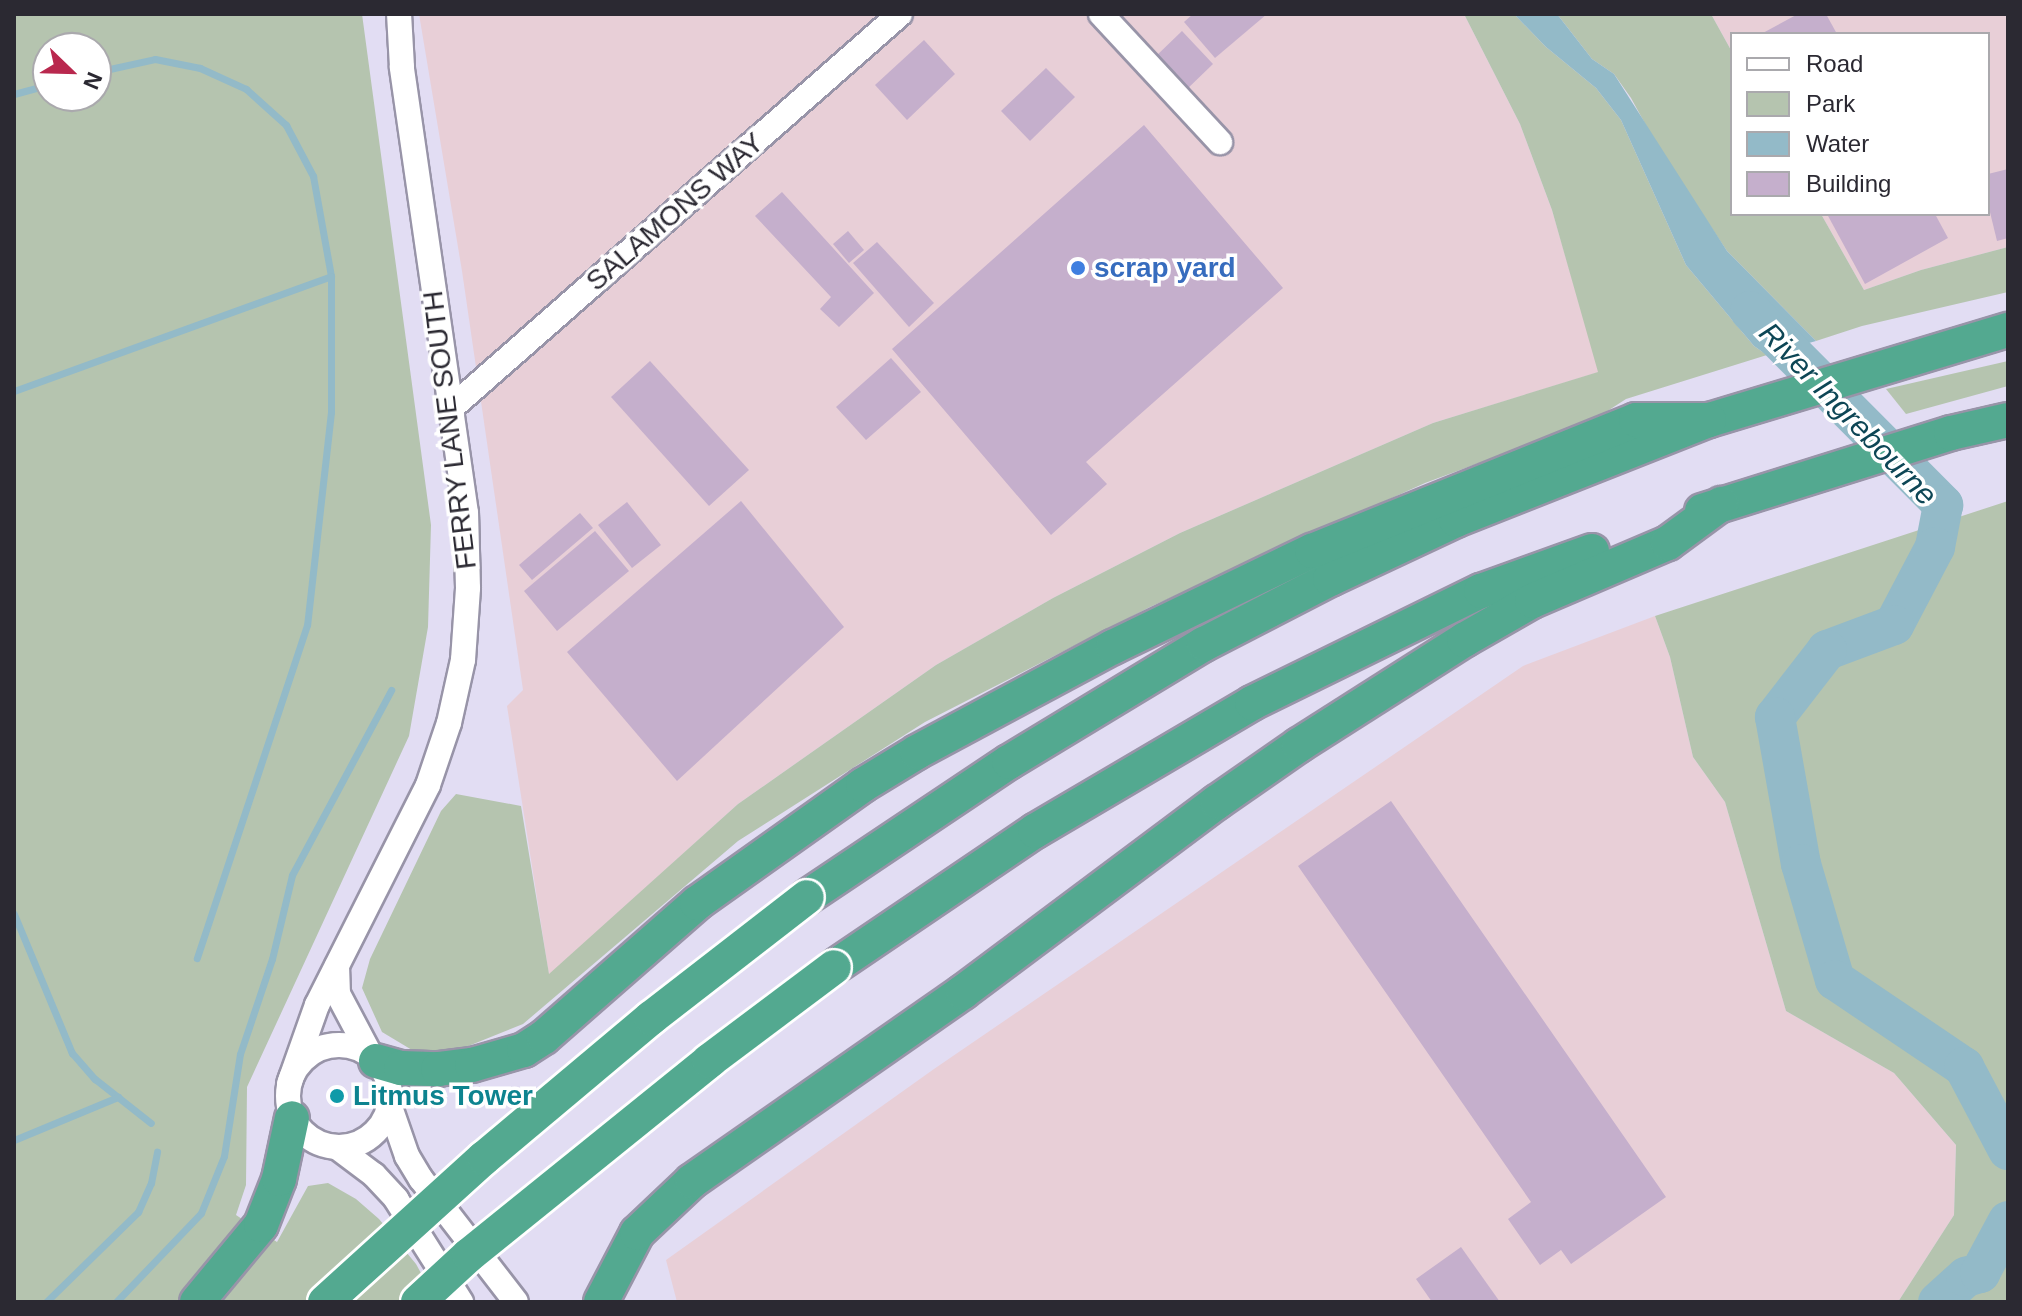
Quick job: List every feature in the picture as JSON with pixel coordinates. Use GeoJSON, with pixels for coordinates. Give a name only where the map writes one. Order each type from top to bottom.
{"type":"FeatureCollection","features":[{"type":"Feature","properties":{"kind":"highway"},"geometry":{"type":"LineString","coordinates":[[325,1302],[496,1148],[651,1018],[807,897],[1009,762],[1204,644],[1456,520],[1724,415],[2008,330]]}},
{"type":"Feature","properties":{"kind":"highway"},"geometry":{"type":"LineString","coordinates":[[373,1059],[401,1068],[438,1069],[472,1065],[524,1050],[544,1037],[697,903],[863,785],[917,752],[1113,647],[1312,551],[1636,420],[1724,415]]}},
{"type":"Feature","properties":{"kind":"highway"},"geometry":{"type":"LineString","coordinates":[[418,1302],[469,1255],[709,1061],[834,967],[1035,831],[1252,703],[1481,591],[1721,504],[1951,433],[2008,420]]}},
{"type":"Feature","properties":{"kind":"highway"},"geometry":{"type":"LineString","coordinates":[[601,1302],[637,1233],[692,1181],[963,992],[1217,802],[1299,745],[1464,640],[1532,601],[1668,543],[1721,504]]}},
{"type":"Feature","properties":{"kind":"highway"},"geometry":{"type":"LineString","coordinates":[[197,1302],[261,1225],[279,1179],[292,1118]]}},
{"type":"Feature","properties":{"kind":"street","name":"FERRY LANE SOUTH"},"geometry":{"type":"LineString","coordinates":[[289,1084],[317,1005],[428,785],[449,723],[463,660],[468,588],[466,513],[402,67],[399,14]]}},
{"type":"Feature","properties":{"kind":"street","name":"SALAMONS WAY"},"geometry":{"type":"LineString","coordinates":[[449,410],[900,14]]}},
{"type":"Feature","properties":{"kind":"street"},"geometry":{"type":"LineString","coordinates":[[1101,14],[1220,142]]}},
{"type":"Feature","properties":{"kind":"street"},"geometry":{"type":"LineString","coordinates":[[337,966],[338,994],[389,1089],[385,1118],[366,1140],[338,1148]]}},
{"type":"Feature","properties":{"kind":"street"},"geometry":{"type":"LineString","coordinates":[[373,1059],[348,1047],[322,1048],[296,1068],[289,1084],[287,1101],[292,1118],[310,1139],[338,1148],[374,1175],[396,1199],[437,1258],[461,1302]]}},
{"type":"Feature","properties":{"kind":"street"},"geometry":{"type":"LineString","coordinates":[[389,1104],[407,1156],[421,1179],[516,1302]]}},
{"type":"Feature","properties":{"kind":"shaded area"},"geometry":{"type":"Polygon","coordinates":[[[419,14],[1464,14],[1520,124],[1552,210],[1599,372],[1433,423],[1180,533],[1053,598],[936,665],[738,804],[549,975],[507,706],[523,690],[462,271],[419,14]]]}},
{"type":"Feature","properties":{"kind":"shaded area"},"geometry":{"type":"Polygon","coordinates":[[[1711,14],[2008,14],[2008,247],[1921,270],[1864,290],[1822,216],[1990,216],[1990,32],[1730,32],[1730,48],[1711,14]]]}},
{"type":"Feature","properties":{"kind":"shaded area"},"geometry":{"type":"Polygon","coordinates":[[[1655,616],[1670,657],[1693,757],[1725,802],[1786,1011],[1894,1073],[1956,1145],[1954,1215],[1898,1302],[677,1302],[666,1260],[934,1069],[1523,666],[1655,616]]]}},
{"type":"Feature","properties":{"kind":"green space"},"geometry":{"type":"Polygon","coordinates":[[[14,14],[362,14],[431,525],[428,627],[409,736],[247,1087],[246,1185],[236,1215],[277,1242],[308,1186],[328,1183],[356,1199],[379,1219],[416,1264],[437,1302],[14,1302],[14,14]]]}},
{"type":"Feature","properties":{"kind":"green space"},"geometry":{"type":"Polygon","coordinates":[[[1464,14],[1514,14],[1546,47],[1596,88],[1621,120],[1686,265],[1754,346],[1767,355],[1626,399],[1592,421],[1425,483],[1150,607],[925,722],[738,841],[523,1024],[451,1053],[412,1050],[382,1032],[362,988],[370,959],[441,811],[456,794],[521,806],[549,974],[738,804],[936,665],[1053,598],[1180,533],[1433,423],[1598,372],[1552,210],[1520,124],[1464,14]]]}},
{"type":"Feature","properties":{"kind":"green space"},"geometry":{"type":"Polygon","coordinates":[[[1557,14],[1711,14],[1730,48],[1730,216],[1822,216],[1864,290],[1921,270],[2008,247],[2008,292],[1862,326],[1816,341],[1727,251],[1659,149],[1631,98],[1614,74],[1592,59],[1557,14]]]}},
{"type":"Feature","properties":{"kind":"green space"},"geometry":{"type":"Polygon","coordinates":[[[2008,361],[2008,386],[1906,414],[1886,389],[2008,361]]]}},
{"type":"Feature","properties":{"kind":"green space"},"geometry":{"type":"Polygon","coordinates":[[[2008,501],[2008,1302],[1898,1302],[1954,1215],[1956,1145],[1894,1073],[1786,1011],[1725,802],[1693,757],[1670,657],[1655,616],[2008,501]]]}},
{"type":"Feature","properties":{"kind":"water"},"geometry":{"type":"Polygon","coordinates":[[[1514,14],[1557,14],[1592,59],[1614,74],[1727,251],[1816,341],[1767,355],[1754,346],[1686,265],[1621,120],[1596,88],[1546,47],[1514,14]]]}},
{"type":"Feature","properties":{"kind":"building"},"geometry":{"type":"Polygon","coordinates":[[[1193,14],[1267,14],[1215,58],[1184,22],[1193,14]]]}},
{"type":"Feature","properties":{"kind":"building"},"geometry":{"type":"Polygon","coordinates":[[[1798,14],[1826,14],[1836,32],[1765,32],[1798,14]]]}},
{"type":"Feature","properties":{"kind":"building"},"geometry":{"type":"Polygon","coordinates":[[[1182,31],[1213,64],[1184,92],[1153,59],[1182,31]]]}},
{"type":"Feature","properties":{"kind":"building"},"geometry":{"type":"Polygon","coordinates":[[[924,40],[955,74],[907,120],[875,85],[924,40]]]}},
{"type":"Feature","properties":{"kind":"building"},"geometry":{"type":"Polygon","coordinates":[[[1046,68],[1075,97],[1030,141],[1001,111],[1046,68]]]}},
{"type":"Feature","properties":{"kind":"building"},"geometry":{"type":"Polygon","coordinates":[[[1144,125],[1283,288],[1086,462],[1107,484],[1051,535],[892,349],[1144,125]]]}},
{"type":"Feature","properties":{"kind":"building"},"geometry":{"type":"Polygon","coordinates":[[[2008,169],[2008,238],[1997,241],[1990,212],[1990,174],[2008,169]]]}},
{"type":"Feature","properties":{"kind":"building"},"geometry":{"type":"Polygon","coordinates":[[[782,192],[874,293],[839,327],[820,309],[831,297],[755,216],[782,192]]]}},
{"type":"Feature","properties":{"kind":"building"},"geometry":{"type":"Polygon","coordinates":[[[1828,216],[1936,216],[1948,238],[1865,284],[1828,216]]]}},
{"type":"Feature","properties":{"kind":"building"},"geometry":{"type":"Polygon","coordinates":[[[848,231],[864,250],[849,263],[833,244],[848,231]]]}},
{"type":"Feature","properties":{"kind":"building"},"geometry":{"type":"Polygon","coordinates":[[[877,242],[934,303],[909,327],[853,263],[877,242]]]}},
{"type":"Feature","properties":{"kind":"building"},"geometry":{"type":"Polygon","coordinates":[[[891,358],[921,392],[866,440],[836,407],[891,358]]]}},
{"type":"Feature","properties":{"kind":"building"},"geometry":{"type":"Polygon","coordinates":[[[650,361],[749,470],[709,506],[611,397],[650,361]]]}},
{"type":"Feature","properties":{"kind":"building"},"geometry":{"type":"Polygon","coordinates":[[[741,501],[844,627],[677,781],[567,652],[741,501]]]}},
{"type":"Feature","properties":{"kind":"building"},"geometry":{"type":"Polygon","coordinates":[[[627,502],[661,545],[632,568],[598,525],[627,502]]]}},
{"type":"Feature","properties":{"kind":"building"},"geometry":{"type":"Polygon","coordinates":[[[580,513],[593,528],[532,580],[519,565],[580,513]]]}},
{"type":"Feature","properties":{"kind":"building"},"geometry":{"type":"Polygon","coordinates":[[[595,531],[629,571],[557,631],[524,591],[595,531]]]}},
{"type":"Feature","properties":{"kind":"building"},"geometry":{"type":"Polygon","coordinates":[[[1391,801],[1666,1197],[1571,1264],[1561,1250],[1540,1265],[1508,1219],[1531,1202],[1298,866],[1391,801]]]}},
{"type":"Feature","properties":{"kind":"building"},"geometry":{"type":"Polygon","coordinates":[[[1461,1247],[1500,1302],[1432,1302],[1416,1279],[1461,1247]]]}},
{"type":"Feature","properties":{"kind":"waterway"},"geometry":{"type":"LineString","coordinates":[[112,68],[155,59],[200,68],[246,89],[286,125],[313,176],[331,276],[331,412],[307,625],[197,958]]}},
{"type":"Feature","properties":{"kind":"waterway"},"geometry":{"type":"LineString","coordinates":[[14,94],[32,89]]}},
{"type":"Feature","properties":{"kind":"waterway"},"geometry":{"type":"LineString","coordinates":[[14,391],[331,276]]}},
{"type":"Feature","properties":{"kind":"waterway","name":"River Ingrebourne"},"geometry":{"type":"LineString","coordinates":[[1750,311],[1943,505],[1935,547],[1894,625],[1827,650],[1775,717],[1801,864],[1835,980],[1964,1067],[2008,1150]]}},
{"type":"Feature","properties":{"kind":"waterway"},"geometry":{"type":"LineString","coordinates":[[116,1302],[201,1213],[224,1156],[240,1054],[272,959],[292,875],[391,690]]}},
{"type":"Feature","properties":{"kind":"waterway"},"geometry":{"type":"LineString","coordinates":[[14,914],[72,1053],[95,1079],[151,1123]]}},
{"type":"Feature","properties":{"kind":"waterway"},"geometry":{"type":"LineString","coordinates":[[14,1140],[118,1097]]}},
{"type":"Feature","properties":{"kind":"waterway"},"geometry":{"type":"LineString","coordinates":[[46,1302],[138,1212],[151,1183],[157,1152]]}},
{"type":"Feature","properties":{"kind":"waterway","name":"River Ingrebourne"},"geometry":{"type":"LineString","coordinates":[[1938,1302],[1966,1277],[1980,1273],[2008,1221]]}},
{"type":"Feature","properties":{"kind":"place","name":"scrap yard"},"geometry":{"type":"Point","coordinates":[1078,268]}},
{"type":"Feature","properties":{"kind":"place","name":"Litmus Tower"},"geometry":{"type":"Point","coordinates":[337,1096]}}]}
